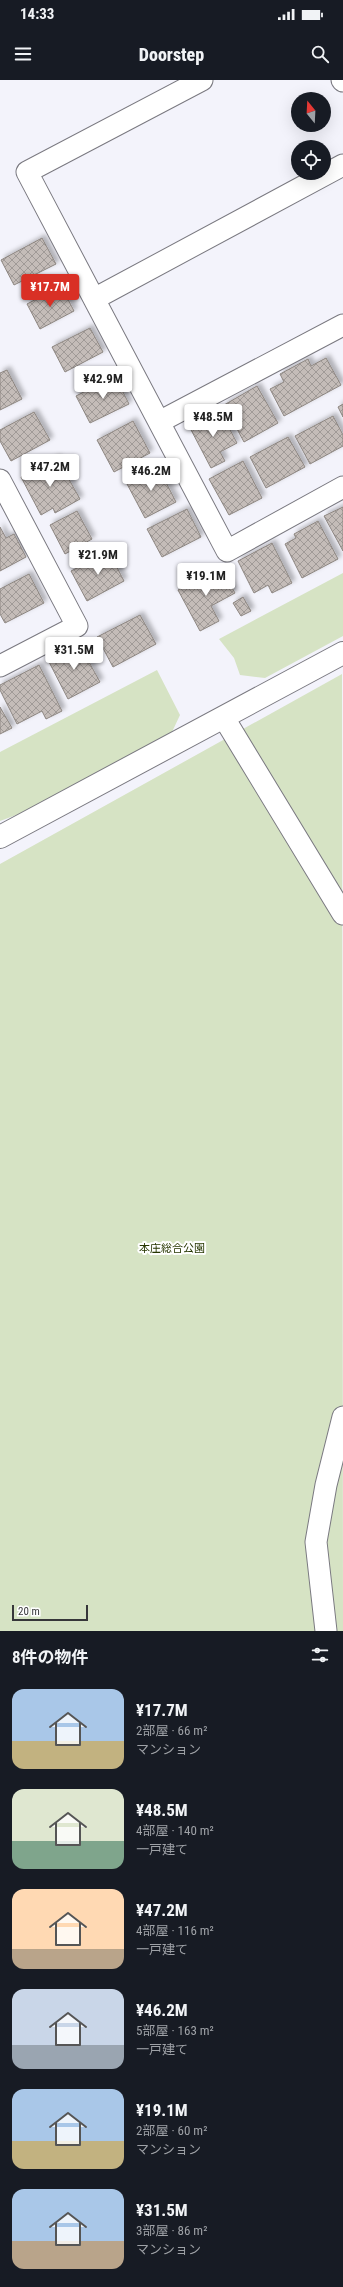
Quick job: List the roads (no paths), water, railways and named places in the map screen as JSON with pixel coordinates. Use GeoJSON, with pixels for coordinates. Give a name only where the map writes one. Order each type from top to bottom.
{"type":"FeatureCollection","features":[{"type":"Feature","properties":{"kind":"street"},"geometry":{"type":"LineString","coordinates":[[202,80],[27,172],[227,551],[343,487]]}},
{"type":"Feature","properties":{"kind":"street"},"geometry":{"type":"LineString","coordinates":[[94,299],[343,165]]}},
{"type":"Feature","properties":{"kind":"street"},"geometry":{"type":"LineString","coordinates":[[159,422],[343,326]]}},
{"type":"Feature","properties":{"kind":"street"},"geometry":{"type":"LineString","coordinates":[[0,480],[5,502],[77,626],[0,666]]}},
{"type":"Feature","properties":{"kind":"street"},"geometry":{"type":"LineString","coordinates":[[0,837],[343,653]]}},
{"type":"Feature","properties":{"kind":"street"},"geometry":{"type":"LineString","coordinates":[[224,718],[343,914]]}},
{"type":"Feature","properties":{"kind":"street"},"geometry":{"type":"LineString","coordinates":[[326,1631],[316,1542],[326,1485],[343,1418]]}},
{"type":"Feature","properties":{"kind":"park label","name":"本庄総合公園"},"geometry":{"type":"Point","coordinates":[172,1248]}}]}
